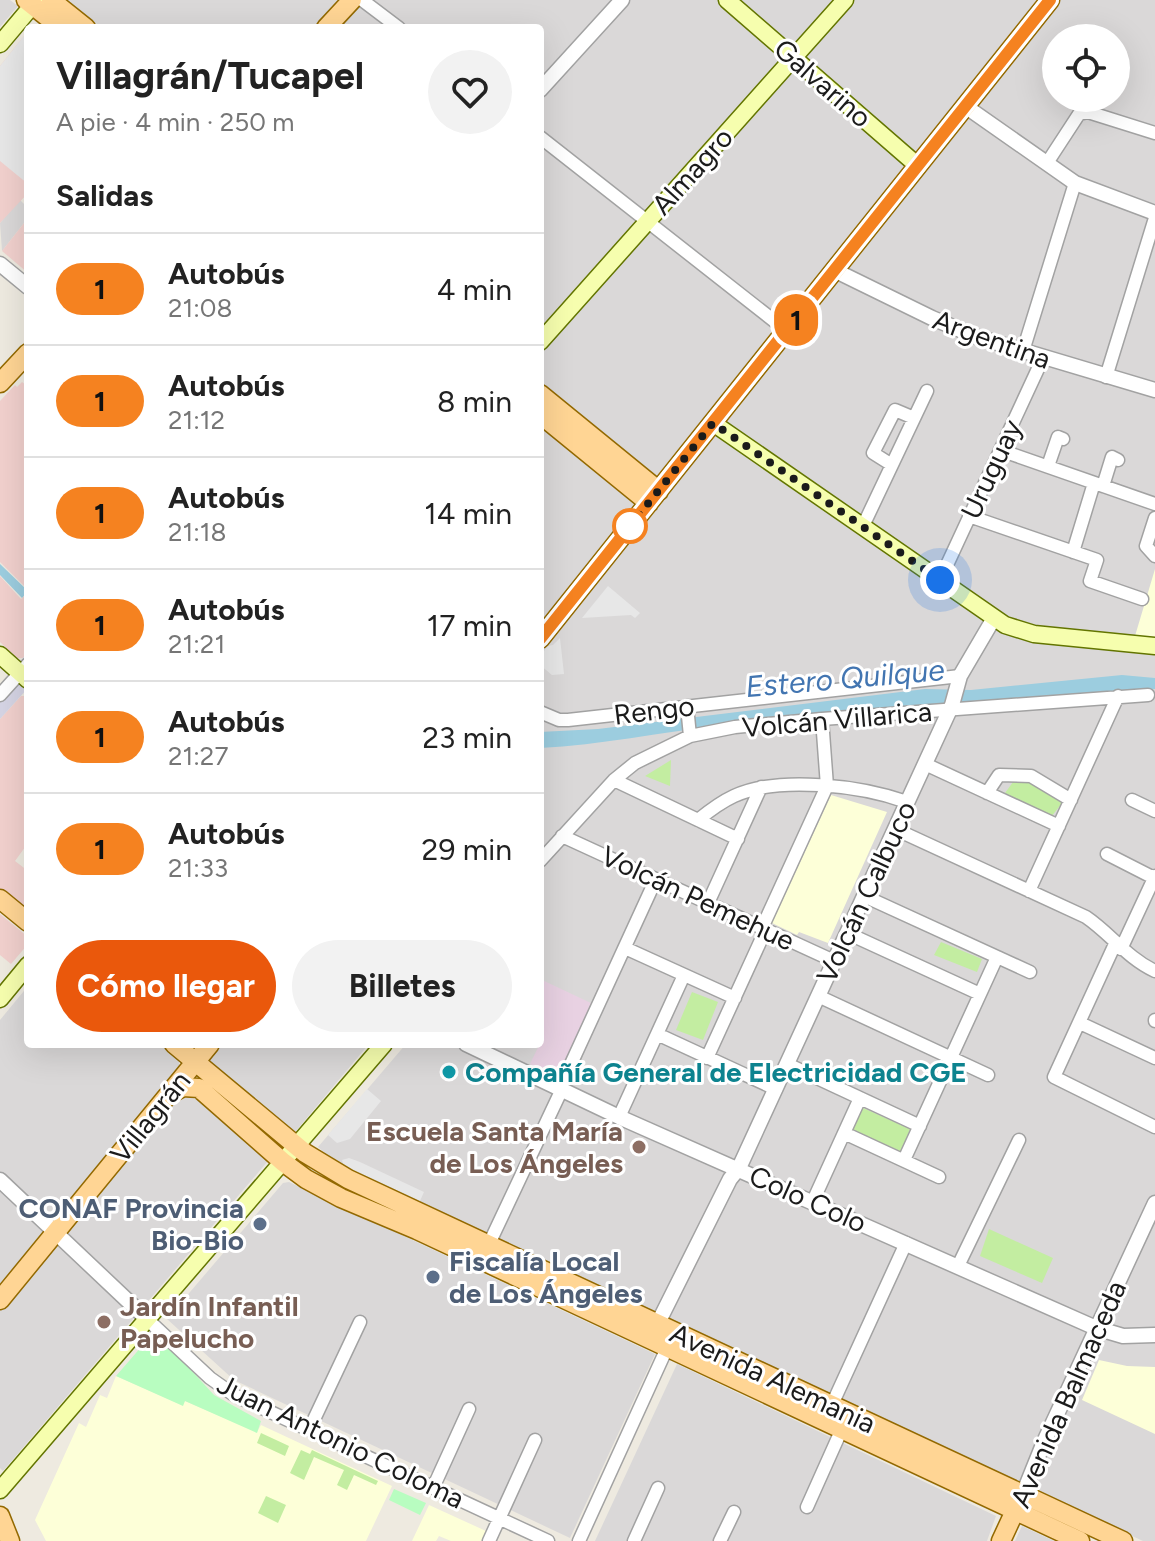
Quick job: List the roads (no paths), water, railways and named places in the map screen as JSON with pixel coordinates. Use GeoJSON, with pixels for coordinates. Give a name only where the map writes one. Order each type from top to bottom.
{"type":"FeatureCollection","features":[{"type":"Feature","properties":{"kind":"main road"},"geometry":{"type":"LineString","coordinates":[[330,24],[352,0]]}},
{"type":"Feature","properties":{"kind":"main road","name":"Galvarino"},"geometry":{"type":"LineString","coordinates":[[727,0],[918,166]]}},
{"type":"Feature","properties":{"kind":"main road","name":"Almagro"},"geometry":{"type":"LineString","coordinates":[[544,337],[845,0]]}},
{"type":"Feature","properties":{"kind":"main road"},"geometry":{"type":"LineString","coordinates":[[37,1],[57,24]]}},
{"type":"Feature","properties":{"kind":"main road"},"geometry":{"type":"LineString","coordinates":[[37,1],[79,24]]}},
{"type":"Feature","properties":{"kind":"main road"},"geometry":{"type":"LineString","coordinates":[[0,44],[37,1]]}},
{"type":"Feature","properties":{"kind":"main road"},"geometry":{"type":"LineString","coordinates":[[544,634],[836,271],[1040,4]]}},
{"type":"Feature","properties":{"kind":"main road"},"geometry":{"type":"LineString","coordinates":[[0,383],[24,357]]}},
{"type":"Feature","properties":{"kind":"main road"},"geometry":{"type":"LineString","coordinates":[[544,398],[654,497]]}},
{"type":"Feature","properties":{"kind":"main road"},"geometry":{"type":"LineString","coordinates":[[544,417],[654,497]]}},
{"type":"Feature","properties":{"kind":"main road"},"geometry":{"type":"LineString","coordinates":[[713,423],[1015,630],[1155,646]]}},
{"type":"Feature","properties":{"kind":"main road"},"geometry":{"type":"LineString","coordinates":[[0,655],[24,671]]}},
{"type":"Feature","properties":{"kind":"main road"},"geometry":{"type":"LineString","coordinates":[[0,899],[24,919]]}},
{"type":"Feature","properties":{"kind":"main road"},"geometry":{"type":"LineString","coordinates":[[0,999],[24,970]]}},
{"type":"Feature","properties":{"kind":"main road","name":"Avenida Alemania"},"geometry":{"type":"LineString","coordinates":[[179,1048],[297,1146],[348,1179],[657,1325],[827,1414],[841,1431],[1123,1541]]}},
{"type":"Feature","properties":{"kind":"main road","name":"Villagrán"},"geometry":{"type":"LineString","coordinates":[[0,1300],[207,1048]]}},
{"type":"Feature","properties":{"kind":"main road"},"geometry":{"type":"LineString","coordinates":[[0,1490],[381,1048]]}},
{"type":"Feature","properties":{"kind":"main road","name":"Avenida Alemania"},"geometry":{"type":"LineString","coordinates":[[168,1095],[186,1086],[205,1091],[283,1162],[341,1198],[417,1230],[667,1348],[827,1414],[1019,1503],[1080,1541]]}},
{"type":"Feature","properties":{"kind":"main road","name":"Avenida Balmaceda"},"geometry":{"type":"LineString","coordinates":[[1001,1541],[1019,1503]]}},
{"type":"Feature","properties":{"kind":"main road"},"geometry":{"type":"LineString","coordinates":[[0,1516],[10,1541]]}},
{"type":"Feature","properties":{"kind":"street"},"geometry":{"type":"LineString","coordinates":[[362,0],[394,24]]}},
{"type":"Feature","properties":{"kind":"street"},"geometry":{"type":"LineString","coordinates":[[544,86],[622,0]]}},
{"type":"Feature","properties":{"kind":"street"},"geometry":{"type":"LineString","coordinates":[[965,106],[1075,183],[1155,216],[1106,377]]}},
{"type":"Feature","properties":{"kind":"street"},"geometry":{"type":"LineString","coordinates":[[1047,163],[1079,114],[1088,112],[1155,133]]}},
{"type":"Feature","properties":{"kind":"street"},"geometry":{"type":"LineString","coordinates":[[544,140],[787,331]]}},
{"type":"Feature","properties":{"kind":"street"},"geometry":{"type":"LineString","coordinates":[[1023,351],[1075,183]]}},
{"type":"Feature","properties":{"kind":"street"},"geometry":{"type":"LineString","coordinates":[[0,264],[24,284]]}},
{"type":"Feature","properties":{"kind":"street","name":"Argentina"},"geometry":{"type":"LineString","coordinates":[[836,271],[955,329],[1155,390]]}},
{"type":"Feature","properties":{"kind":"street","name":"Uruguay"},"geometry":{"type":"LineString","coordinates":[[940,580],[1043,358]]}},
{"type":"Feature","properties":{"kind":"street"},"geometry":{"type":"LineString","coordinates":[[863,526],[927,391]]}},
{"type":"Feature","properties":{"kind":"street"},"geometry":{"type":"LineString","coordinates":[[892,465],[873,453],[895,410],[914,418]]}},
{"type":"Feature","properties":{"kind":"street"},"geometry":{"type":"LineString","coordinates":[[1048,466],[1058,437],[1063,439]]}},
{"type":"Feature","properties":{"kind":"street"},"geometry":{"type":"LineString","coordinates":[[1000,450],[1155,504]]}},
{"type":"Feature","properties":{"kind":"street"},"geometry":{"type":"LineString","coordinates":[[1073,552],[1098,484],[1112,457],[1118,460]]}},
{"type":"Feature","properties":{"kind":"street"},"geometry":{"type":"LineString","coordinates":[[969,516],[1097,560],[1090,581],[1142,599]]}},
{"type":"Feature","properties":{"kind":"street"},"geometry":{"type":"LineString","coordinates":[[1155,518],[1146,546],[1155,556]]}},
{"type":"Feature","properties":{"kind":"street","name":"Volcán Calbuco"},"geometry":{"type":"LineString","coordinates":[[657,1325],[730,1179],[739,1168],[951,708],[958,681],[994,618]]}},
{"type":"Feature","properties":{"kind":"street"},"geometry":{"type":"LineString","coordinates":[[0,695],[24,673]]}},
{"type":"Feature","properties":{"kind":"street","name":"Rengo"},"geometry":{"type":"LineString","coordinates":[[544,714],[568,720],[958,681]]}},
{"type":"Feature","properties":{"kind":"street","name":"Volcán Villarica"},"geometry":{"type":"LineString","coordinates":[[544,856],[614,780],[635,763],[690,734],[735,727],[951,708],[1148,695]]}},
{"type":"Feature","properties":{"kind":"street"},"geometry":{"type":"LineString","coordinates":[[1029,891],[1118,696]]}},
{"type":"Feature","properties":{"kind":"street"},"geometry":{"type":"LineString","coordinates":[[688,710],[690,734]]}},
{"type":"Feature","properties":{"kind":"street"},"geometry":{"type":"LineString","coordinates":[[707,1058],[827,786],[822,719]]}},
{"type":"Feature","properties":{"kind":"street"},"geometry":{"type":"LineString","coordinates":[[925,764],[1059,826]]}},
{"type":"Feature","properties":{"kind":"street"},"geometry":{"type":"LineString","coordinates":[[987,793],[999,775],[1031,776],[1071,800]]}},
{"type":"Feature","properties":{"kind":"street"},"geometry":{"type":"LineString","coordinates":[[614,780],[738,839]]}},
{"type":"Feature","properties":{"kind":"street"},"geometry":{"type":"LineString","coordinates":[[708,903],[761,787]]}},
{"type":"Feature","properties":{"kind":"street"},"geometry":{"type":"LineString","coordinates":[[698,820],[736,795],[761,787],[851,788],[907,802]]}},
{"type":"Feature","properties":{"kind":"street"},"geometry":{"type":"LineString","coordinates":[[1132,800],[1155,811]]}},
{"type":"Feature","properties":{"kind":"street"},"geometry":{"type":"LineString","coordinates":[[895,829],[1069,909],[1103,929],[1118,947],[1155,971]]}},
{"type":"Feature","properties":{"kind":"street","name":"Volcán Pemehue"},"geometry":{"type":"LineString","coordinates":[[562,836],[834,961]]}},
{"type":"Feature","properties":{"kind":"street"},"geometry":{"type":"LineString","coordinates":[[1107,854],[1155,877],[1054,1077],[1155,1127]]}},
{"type":"Feature","properties":{"kind":"street"},"geometry":{"type":"LineString","coordinates":[[488,1246],[656,879]]}},
{"type":"Feature","properties":{"kind":"street"},"geometry":{"type":"LineString","coordinates":[[864,896],[1030,972]]}},
{"type":"Feature","properties":{"kind":"street"},"geometry":{"type":"LineString","coordinates":[[847,933],[980,994]]}},
{"type":"Feature","properties":{"kind":"street"},"geometry":{"type":"LineString","coordinates":[[625,948],[735,998]]}},
{"type":"Feature","properties":{"kind":"street"},"geometry":{"type":"LineString","coordinates":[[904,1160],[997,957]]}},
{"type":"Feature","properties":{"kind":"street"},"geometry":{"type":"LineString","coordinates":[[619,1117],[684,975]]}},
{"type":"Feature","properties":{"kind":"street"},"geometry":{"type":"LineString","coordinates":[[818,996],[988,1075]]}},
{"type":"Feature","properties":{"kind":"street"},"geometry":{"type":"LineString","coordinates":[[1080,1023],[1155,1058]]}},
{"type":"Feature","properties":{"kind":"street"},"geometry":{"type":"LineString","coordinates":[[657,1034],[776,1089]]}},
{"type":"Feature","properties":{"kind":"street","name":"Colo Colo"},"geometry":{"type":"LineString","coordinates":[[474,1048],[619,1117],[1096,1328],[1123,1336],[1155,1335]]}},
{"type":"Feature","properties":{"kind":"street"},"geometry":{"type":"LineString","coordinates":[[787,1064],[920,1126]]}},
{"type":"Feature","properties":{"kind":"street"},"geometry":{"type":"LineString","coordinates":[[813,1201],[860,1098]]}},
{"type":"Feature","properties":{"kind":"street"},"geometry":{"type":"LineString","coordinates":[[844,1133],[939,1177]]}},
{"type":"Feature","properties":{"kind":"street"},"geometry":{"type":"LineString","coordinates":[[958,1266],[1019,1140]]}},
{"type":"Feature","properties":{"kind":"street"},"geometry":{"type":"LineString","coordinates":[[0,1180],[148,1320]]}},
{"type":"Feature","properties":{"kind":"street","name":"Avenida Balmaceda"},"geometry":{"type":"LineString","coordinates":[[1019,1503],[1155,1203]]}},
{"type":"Feature","properties":{"kind":"street"},"geometry":{"type":"LineString","coordinates":[[827,1414],[906,1243]]}},
{"type":"Feature","properties":{"kind":"street","name":"Juan Antonio Coloma"},"geometry":{"type":"LineString","coordinates":[[148,1320],[226,1390],[548,1541]]}},
{"type":"Feature","properties":{"kind":"street"},"geometry":{"type":"LineString","coordinates":[[309,1430],[360,1322]]}},
{"type":"Feature","properties":{"kind":"street"},"geometry":{"type":"LineString","coordinates":[[579,1541],[667,1348],[657,1325]]}},
{"type":"Feature","properties":{"kind":"street"},"geometry":{"type":"LineString","coordinates":[[433,1488],[469,1409]]}},
{"type":"Feature","properties":{"kind":"street"},"geometry":{"type":"LineString","coordinates":[[807,1507],[841,1431]]}},
{"type":"Feature","properties":{"kind":"street"},"geometry":{"type":"LineString","coordinates":[[489,1541],[535,1440]]}},
{"type":"Feature","properties":{"kind":"street"},"geometry":{"type":"LineString","coordinates":[[634,1541],[658,1488]]}},
{"type":"Feature","properties":{"kind":"street"},"geometry":{"type":"LineString","coordinates":[[720,1541],[734,1512]]}},
{"type":"Feature","properties":{"kind":"water"},"geometry":{"type":"Polygon","coordinates":[[[0,564],[24,587],[22,598],[0,575],[0,564]]]}},
{"type":"Feature","properties":{"kind":"water"},"geometry":{"type":"Polygon","coordinates":[[[1122,675],[1155,678],[1155,689],[883,709],[544,748],[544,732],[598,729],[925,689],[971,690],[1122,675]]]}},
{"type":"Feature","properties":{"kind":"place","name":"Compañía General de Electricidad CGE"},"geometry":{"type":"Point","coordinates":[449,1072]}},
{"type":"Feature","properties":{"kind":"place","name":"Escuela Santa María de Los Ángeles"},"geometry":{"type":"Point","coordinates":[639,1147]}},
{"type":"Feature","properties":{"kind":"place","name":"CONAF Provincia Bio-Bio"},"geometry":{"type":"Point","coordinates":[260,1224]}},
{"type":"Feature","properties":{"kind":"place","name":"Fiscalía Local de Los Ángeles"},"geometry":{"type":"Point","coordinates":[433,1277]}},
{"type":"Feature","properties":{"kind":"place","name":"Jardín Infantil Papelucho"},"geometry":{"type":"Point","coordinates":[104,1322]}},
{"type":"Feature","properties":{"kind":"water label","name":"Estero Quilque"},"geometry":{"type":"Point","coordinates":[845,678]}}]}
